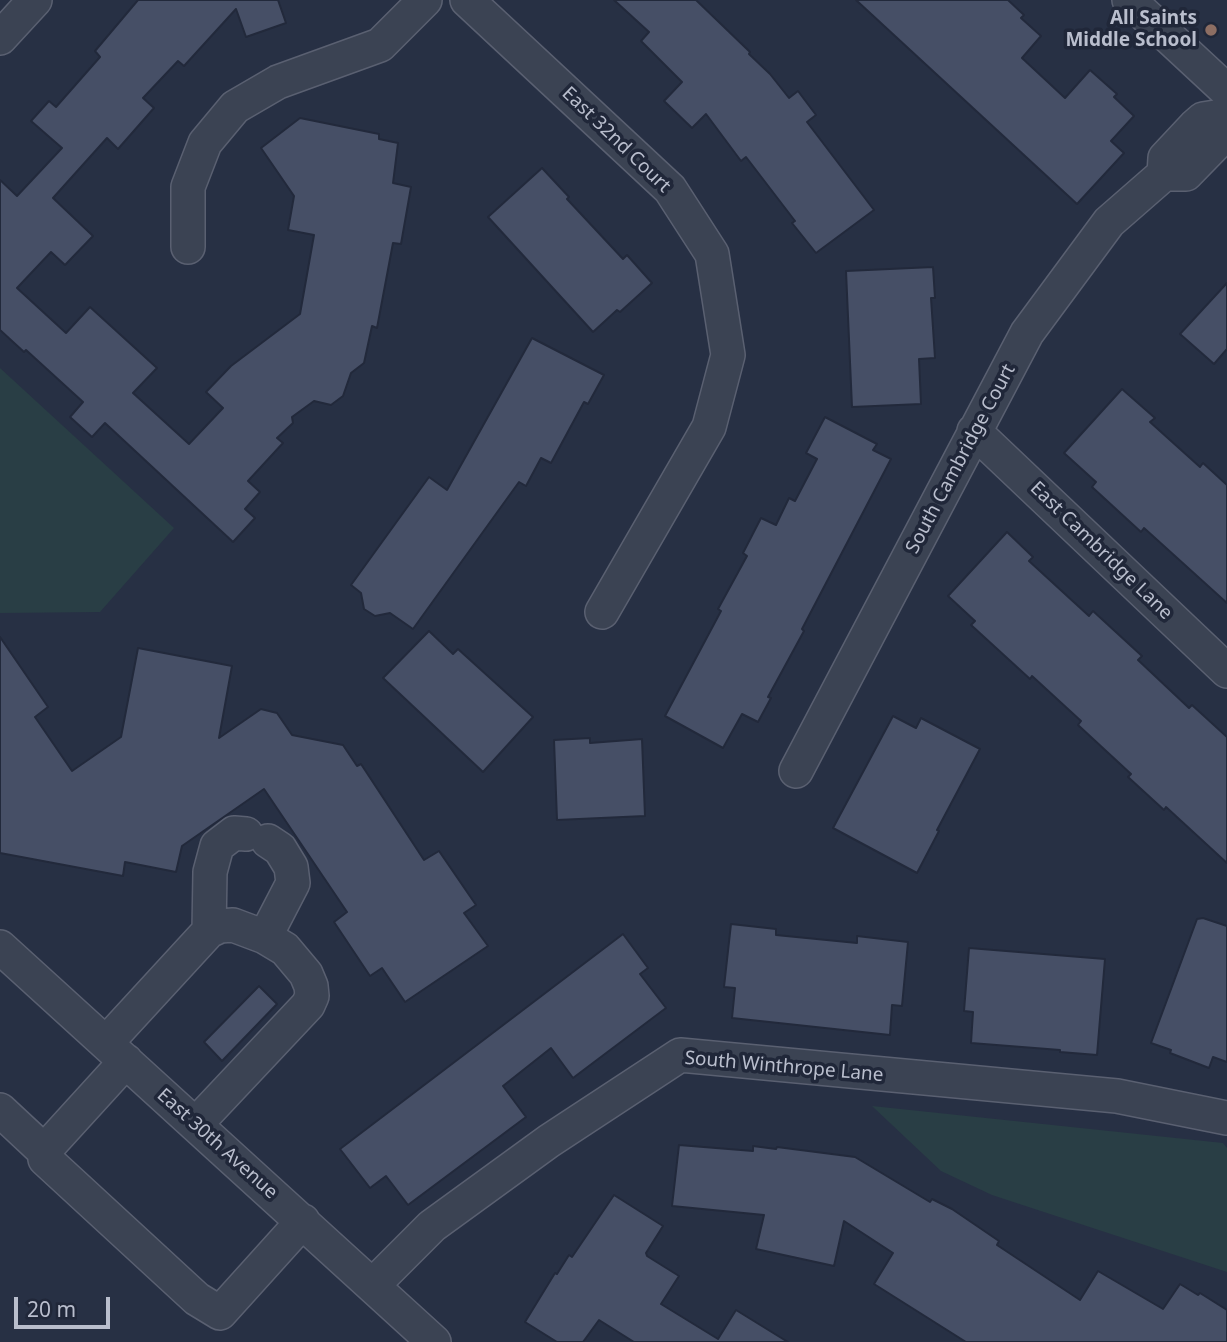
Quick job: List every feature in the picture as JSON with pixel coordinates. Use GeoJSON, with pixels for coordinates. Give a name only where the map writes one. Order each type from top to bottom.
{"type":"FeatureCollection","features":[{"type":"Feature","properties":{"kind":"street"},"geometry":{"type":"LineString","coordinates":[[0,38],[35,0]]}},
{"type":"Feature","properties":{"kind":"street"},"geometry":{"type":"LineString","coordinates":[[188,247],[188,187],[205,143],[234,107],[278,82],[380,45],[425,0]]}},
{"type":"Feature","properties":{"kind":"street","name":"East 32nd Court"},"geometry":{"type":"LineString","coordinates":[[467,0],[670,189],[712,254],[729,355],[709,427],[602,612]]}},
{"type":"Feature","properties":{"kind":"street"},"geometry":{"type":"LineString","coordinates":[[1129,0],[1225,106]]}},
{"type":"Feature","properties":{"kind":"street","name":"South Cambridge Court"},"geometry":{"type":"LineString","coordinates":[[796,771],[1027,332],[1109,222],[1164,174],[1165,158],[1203,119],[1225,106]]}},
{"type":"Feature","properties":{"kind":"street","name":"East Cambridge Lane"},"geometry":{"type":"LineString","coordinates":[[975,431],[1227,671]]}},
{"type":"Feature","properties":{"kind":"street"},"geometry":{"type":"LineString","coordinates":[[209,931],[209,872],[217,846],[234,833],[257,838],[280,849],[290,867],[293,883],[265,937]]}},
{"type":"Feature","properties":{"kind":"street"},"geometry":{"type":"LineString","coordinates":[[44,1151],[209,931],[219,926],[233,925],[265,937],[285,949],[306,974],[312,996],[309,1005],[196,1124]]}},
{"type":"Feature","properties":{"kind":"street","name":"East 30th Avenue"},"geometry":{"type":"LineString","coordinates":[[0,947],[434,1342]]}},
{"type":"Feature","properties":{"kind":"street","name":"South Winthrope Lane"},"geometry":{"type":"LineString","coordinates":[[373,1285],[432,1226],[549,1141],[680,1055],[1117,1096],[1227,1118]]}},
{"type":"Feature","properties":{"kind":"street"},"geometry":{"type":"LineString","coordinates":[[0,1110],[44,1151],[45,1159],[197,1299],[220,1313],[303,1221]]}},
{"type":"Feature","properties":{"kind":"shaded area"},"geometry":{"type":"Polygon","coordinates":[[[0,368],[174,528],[100,612],[0,613],[0,368]]]}},
{"type":"Feature","properties":{"kind":"shaded area"},"geometry":{"type":"Polygon","coordinates":[[[872,1106],[1223,1143],[1227,1148],[1227,1272],[992,1195],[941,1171],[872,1106]]]}},
{"type":"Feature","properties":{"kind":"building"},"geometry":{"type":"Polygon","coordinates":[[[138,0],[278,0],[286,23],[246,37],[236,9],[184,66],[178,61],[143,98],[154,108],[118,149],[107,138],[53,198],[93,236],[65,265],[51,252],[17,288],[66,333],[90,307],[157,368],[133,393],[189,444],[223,408],[206,392],[231,366],[300,314],[314,235],[288,230],[294,196],[261,148],[300,118],[379,134],[379,139],[398,143],[393,183],[411,187],[401,244],[393,243],[377,328],[372,326],[364,363],[351,373],[343,396],[331,405],[314,401],[292,417],[293,423],[277,438],[283,443],[248,481],[260,492],[245,509],[255,518],[233,542],[105,423],[92,437],[70,417],[83,402],[0,330],[0,180],[17,196],[62,148],[31,121],[49,101],[56,107],[100,57],[95,51],[138,0]]]}},
{"type":"Feature","properties":{"kind":"building"},"geometry":{"type":"Polygon","coordinates":[[[614,0],[696,0],[750,52],[789,98],[798,91],[816,115],[807,122],[874,210],[816,253],[746,157],[741,161],[706,114],[692,128],[664,101],[682,82],[641,41],[649,32],[614,0]]]}},
{"type":"Feature","properties":{"kind":"building"},"geometry":{"type":"Polygon","coordinates":[[[856,0],[1008,0],[1024,15],[1021,18],[1041,36],[1022,58],[1065,98],[1090,70],[1117,94],[1114,97],[1134,116],[1111,141],[1124,153],[1077,204],[856,0]]]}},
{"type":"Feature","properties":{"kind":"building"},"geometry":{"type":"Polygon","coordinates":[[[542,168],[623,259],[627,255],[652,283],[593,332],[488,217],[542,168]]]}},
{"type":"Feature","properties":{"kind":"building"},"geometry":{"type":"Polygon","coordinates":[[[933,267],[935,298],[931,298],[935,358],[919,359],[921,404],[852,407],[846,271],[933,267]]]}},
{"type":"Feature","properties":{"kind":"building"},"geometry":{"type":"Polygon","coordinates":[[[1227,283],[1227,349],[1214,364],[1180,334],[1227,283]]]}},
{"type":"Feature","properties":{"kind":"building"},"geometry":{"type":"Polygon","coordinates":[[[532,338],[604,375],[588,404],[584,402],[551,463],[541,458],[526,486],[519,482],[413,629],[390,613],[375,616],[364,609],[361,593],[351,585],[429,477],[447,490],[532,338]]]}},
{"type":"Feature","properties":{"kind":"building"},"geometry":{"type":"Polygon","coordinates":[[[1122,389],[1155,418],[1150,422],[1200,467],[1203,463],[1227,485],[1227,603],[1144,528],[1141,532],[1092,487],[1096,482],[1064,453],[1122,389]]]}},
{"type":"Feature","properties":{"kind":"building"},"geometry":{"type":"Polygon","coordinates":[[[825,417],[877,444],[873,450],[891,459],[802,629],[804,631],[768,697],[771,698],[758,722],[742,714],[723,748],[665,716],[721,611],[718,609],[747,556],[743,553],[761,518],[776,525],[789,498],[795,501],[817,459],[806,453],[825,417]]]}},
{"type":"Feature","properties":{"kind":"building"},"geometry":{"type":"Polygon","coordinates":[[[1007,532],[1033,557],[1029,561],[1089,616],[1093,611],[1142,656],[1138,660],[1189,708],[1192,705],[1227,737],[1227,863],[1166,807],[1164,810],[1128,777],[1131,774],[1078,725],[1081,721],[971,625],[975,621],[948,596],[1007,532]]]}},
{"type":"Feature","properties":{"kind":"building"},"geometry":{"type":"Polygon","coordinates":[[[429,631],[453,654],[458,649],[533,717],[483,772],[383,678],[429,631]]]}},
{"type":"Feature","properties":{"kind":"building"},"geometry":{"type":"Polygon","coordinates":[[[0,637],[48,707],[35,717],[72,771],[121,737],[138,648],[232,666],[219,738],[261,709],[277,713],[292,735],[343,745],[357,766],[361,764],[424,860],[439,851],[476,905],[464,913],[488,946],[405,1002],[382,968],[370,976],[334,922],[347,912],[264,789],[182,846],[176,872],[125,862],[123,876],[0,853],[0,637]]]}},
{"type":"Feature","properties":{"kind":"building"},"geometry":{"type":"Polygon","coordinates":[[[893,716],[916,728],[921,718],[980,749],[917,873],[833,828],[893,716]]]}},
{"type":"Feature","properties":{"kind":"building"},"geometry":{"type":"Polygon","coordinates":[[[590,738],[590,743],[642,739],[645,816],[557,820],[554,740],[590,738]]]}},
{"type":"Feature","properties":{"kind":"building"},"geometry":{"type":"Polygon","coordinates":[[[1203,918],[1227,926],[1227,1062],[1213,1057],[1209,1068],[1151,1043],[1197,919],[1203,918]]]}},
{"type":"Feature","properties":{"kind":"building"},"geometry":{"type":"Polygon","coordinates":[[[731,924],[776,929],[776,935],[857,943],[857,936],[908,942],[902,1006],[892,1005],[890,1035],[732,1018],[735,988],[724,987],[731,924]]]}},
{"type":"Feature","properties":{"kind":"building"},"geometry":{"type":"Polygon","coordinates":[[[623,934],[648,968],[640,974],[666,1008],[573,1078],[551,1048],[503,1086],[526,1117],[408,1205],[386,1176],[370,1188],[340,1149],[623,934]]]}},
{"type":"Feature","properties":{"kind":"building"},"geometry":{"type":"Polygon","coordinates":[[[969,948],[1105,959],[1097,1055],[971,1043],[973,1012],[964,1011],[969,948]]]}},
{"type":"Feature","properties":{"kind":"building"},"geometry":{"type":"Polygon","coordinates":[[[259,986],[277,1004],[222,1061],[204,1042],[259,986]]]}},
{"type":"Feature","properties":{"kind":"building"},"geometry":{"type":"Polygon","coordinates":[[[679,1145],[753,1151],[753,1146],[777,1147],[855,1157],[930,1202],[932,1199],[952,1209],[999,1241],[997,1245],[1080,1300],[1098,1271],[1163,1309],[1180,1284],[1198,1295],[1200,1293],[1227,1310],[1227,1342],[966,1342],[874,1284],[893,1253],[844,1221],[834,1266],[756,1249],[764,1215],[672,1206],[679,1145]]]}},
{"type":"Feature","properties":{"kind":"building"},"geometry":{"type":"Polygon","coordinates":[[[614,1195],[663,1226],[646,1253],[679,1276],[661,1304],[718,1339],[736,1310],[788,1342],[634,1342],[599,1320],[583,1342],[557,1342],[525,1322],[555,1273],[557,1274],[569,1255],[572,1257],[614,1195]]]}},
{"type":"Feature","properties":{"kind":"place","name":"All Saints Middle School"},"geometry":{"type":"Point","coordinates":[1211,30]}}]}
